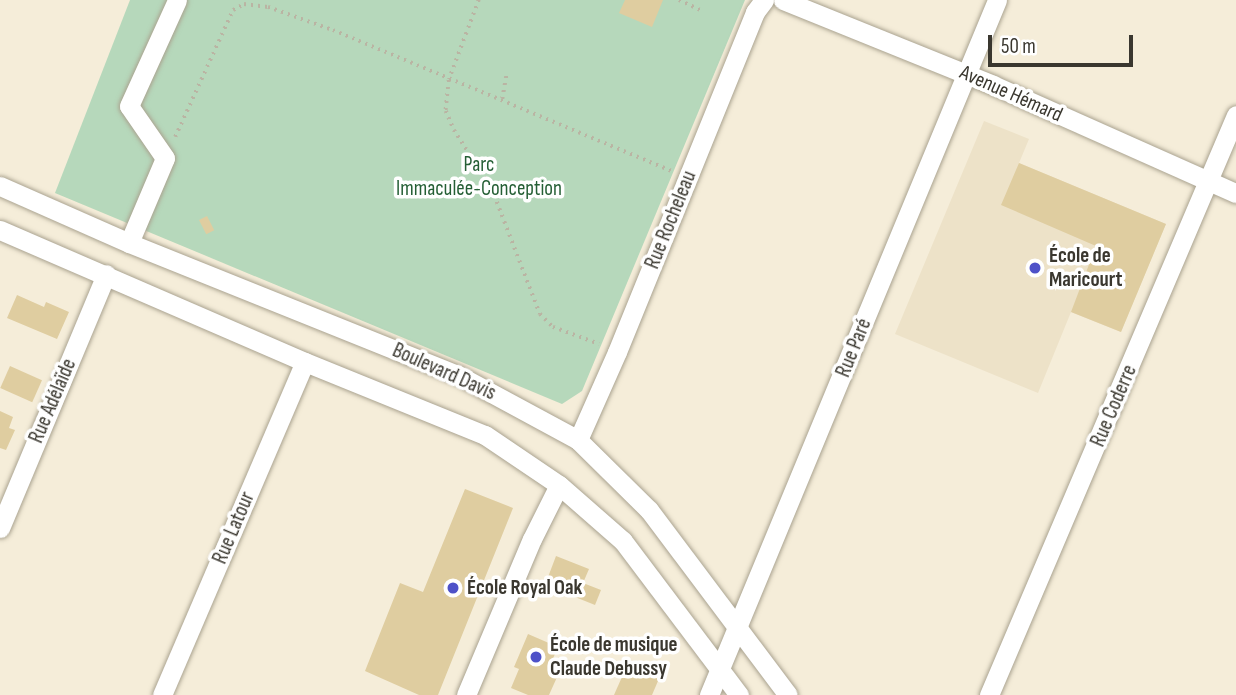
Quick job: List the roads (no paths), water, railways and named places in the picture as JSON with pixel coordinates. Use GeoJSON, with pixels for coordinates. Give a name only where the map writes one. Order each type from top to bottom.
{"type":"FeatureCollection","features":[{"type":"Feature","properties":{"kind":"street"},"geometry":{"type":"LineString","coordinates":[[130,243],[166,158],[130,106],[177,0]]}},
{"type":"Feature","properties":{"kind":"street","name":"Rue Rocheleau"},"geometry":{"type":"LineString","coordinates":[[578,440],[617,352],[755,12],[764,0]]}},
{"type":"Feature","properties":{"kind":"street","name":"Avenue Hémard"},"geometry":{"type":"LineString","coordinates":[[783,0],[966,74],[1236,193]]}},
{"type":"Feature","properties":{"kind":"street","name":"Rue Paré"},"geometry":{"type":"LineString","coordinates":[[709,695],[997,0]]}},
{"type":"Feature","properties":{"kind":"street","name":"Rue Coderre"},"geometry":{"type":"LineString","coordinates":[[989,695],[1236,116]]}},
{"type":"Feature","properties":{"kind":"street","name":"Boulevard Davis"},"geometry":{"type":"LineString","coordinates":[[0,186],[130,243],[458,375],[578,440],[649,510],[788,695]]}},
{"type":"Feature","properties":{"kind":"street","name":"Boulevard Davis"},"geometry":{"type":"LineString","coordinates":[[0,230],[305,362],[485,435],[559,485],[623,541],[739,695]]}},
{"type":"Feature","properties":{"kind":"street","name":"Rue Adélaïde"},"geometry":{"type":"LineString","coordinates":[[0,528],[106,274]]}},
{"type":"Feature","properties":{"kind":"street","name":"Rue Latour"},"geometry":{"type":"LineString","coordinates":[[163,695],[305,362]]}},
{"type":"Feature","properties":{"kind":"street"},"geometry":{"type":"LineString","coordinates":[[466,695],[532,539],[559,485]]}},
{"type":"Feature","properties":{"kind":"place","name":"École de Maricourt"},"geometry":{"type":"Point","coordinates":[1035,268]}},
{"type":"Feature","properties":{"kind":"place","name":"École Royal Oak"},"geometry":{"type":"Point","coordinates":[453,588]}},
{"type":"Feature","properties":{"kind":"place","name":"École de musique Claude Debussy"},"geometry":{"type":"Point","coordinates":[536,657]}},
{"type":"Feature","properties":{"kind":"park label","name":"Parc Immaculée-Conception"},"geometry":{"type":"Point","coordinates":[479,177]}}]}
